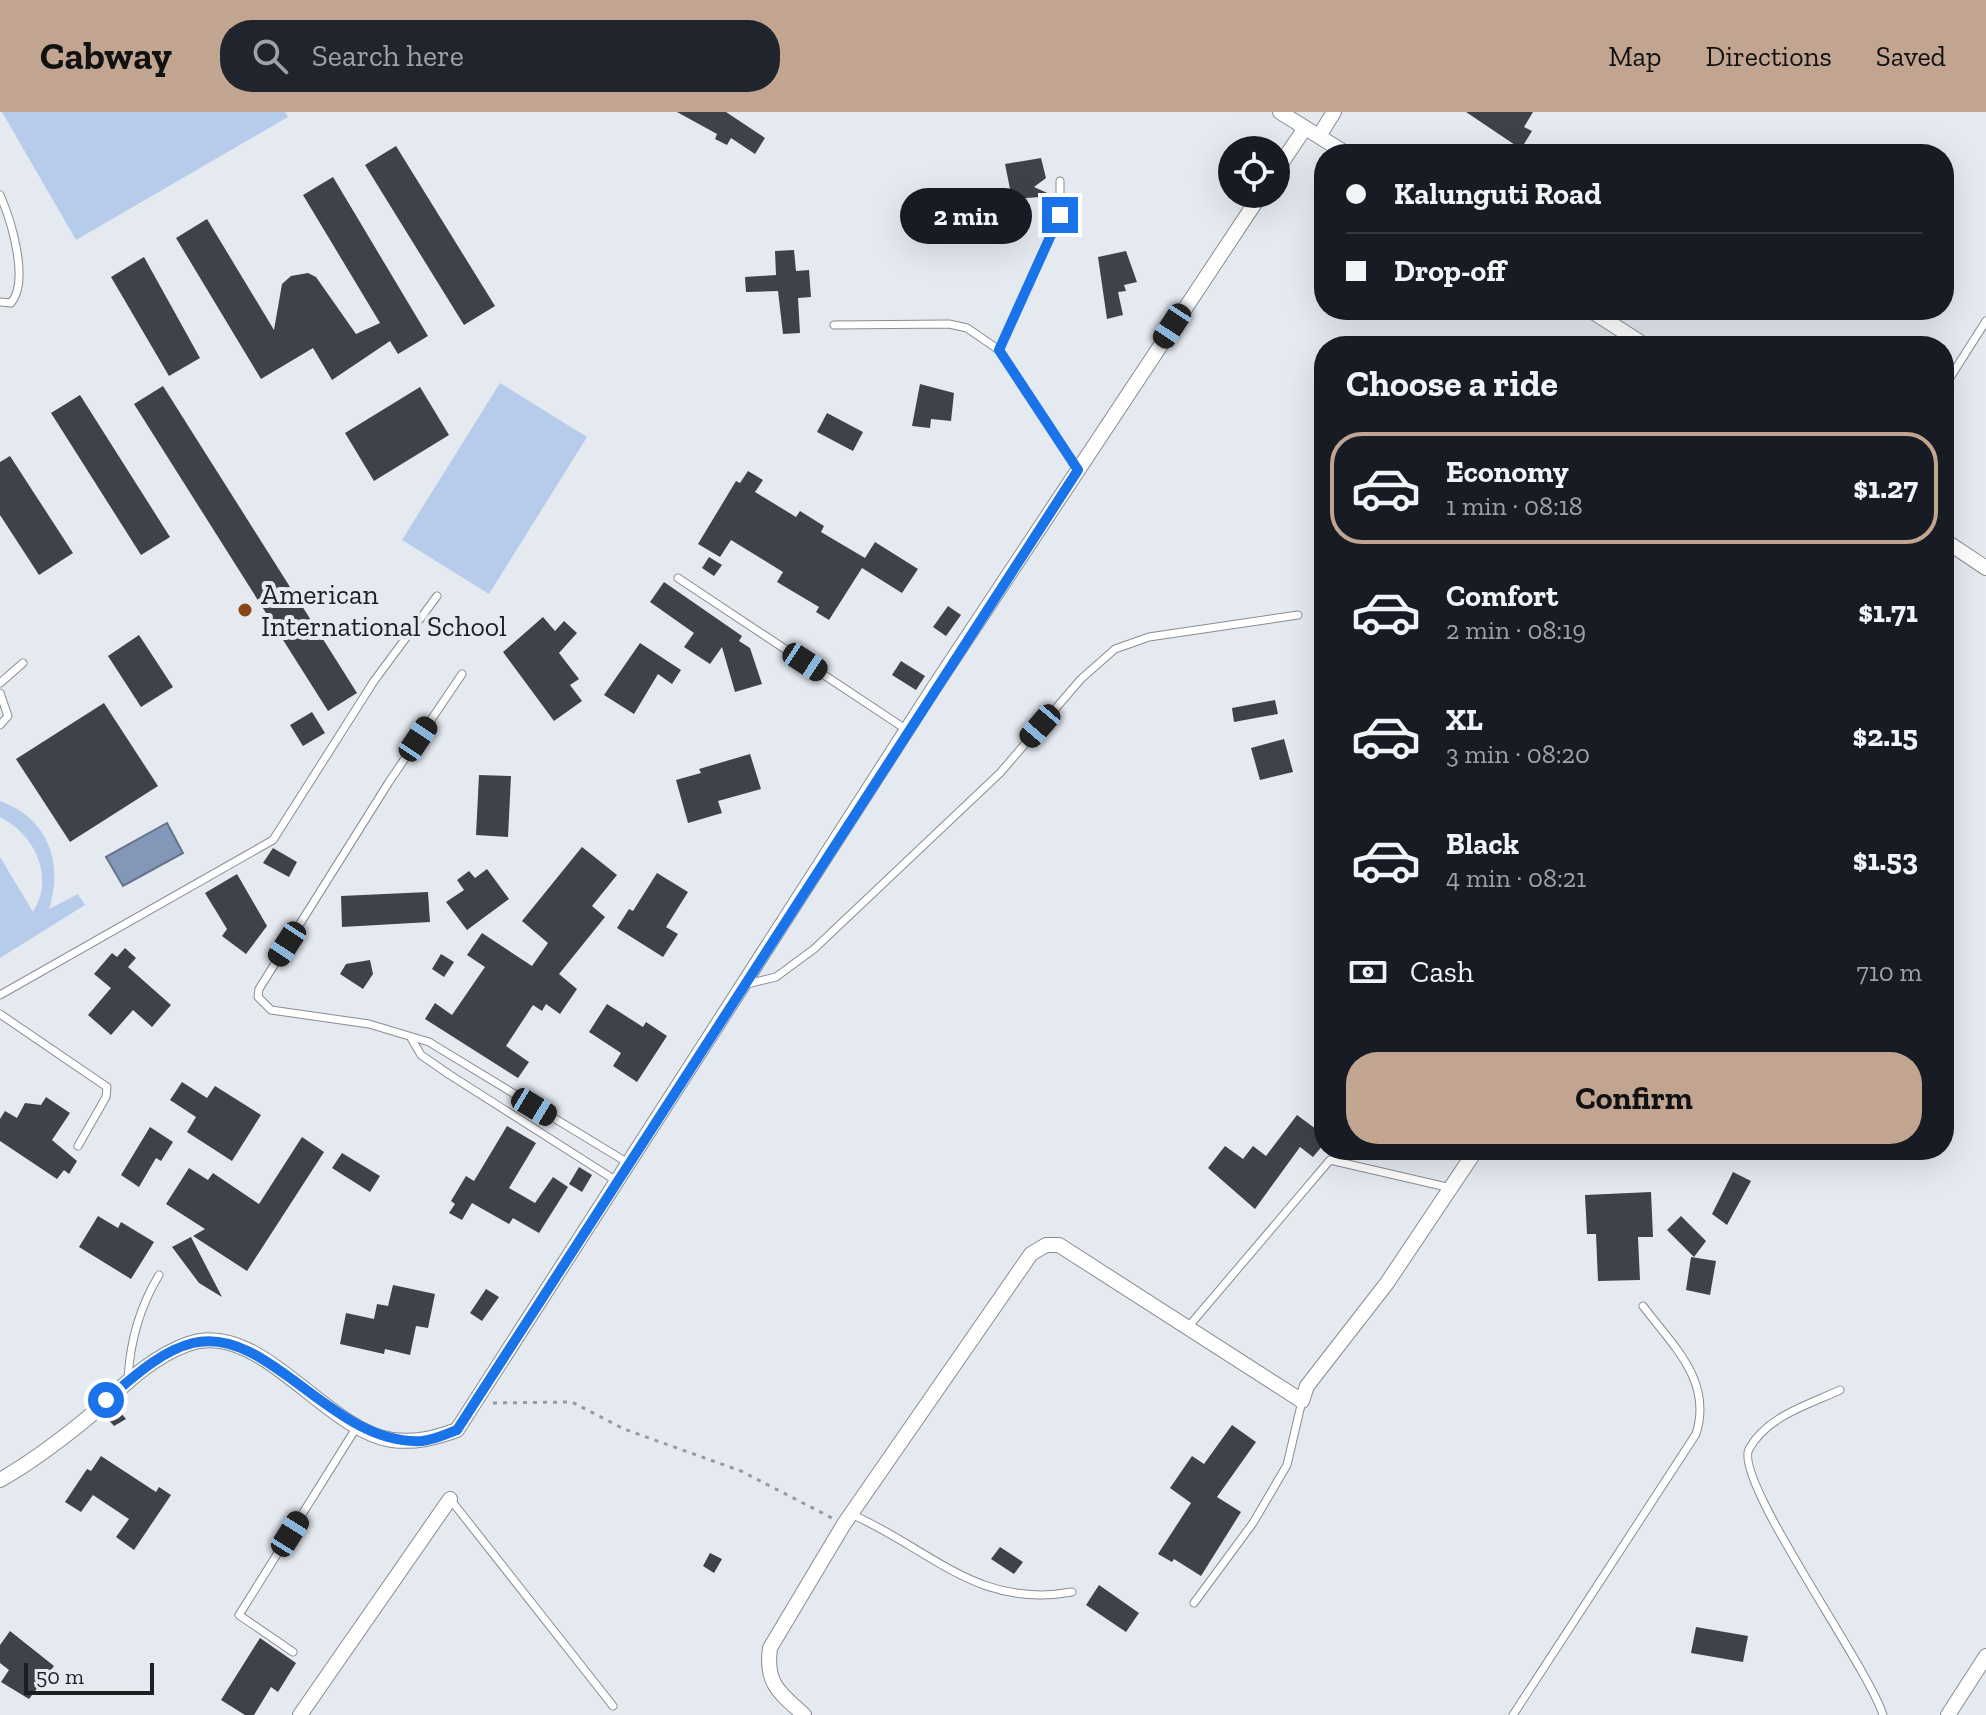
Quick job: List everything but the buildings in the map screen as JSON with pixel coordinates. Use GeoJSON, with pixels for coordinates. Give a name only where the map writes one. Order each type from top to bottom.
{"type":"FeatureCollection","features":[{"type":"Feature","properties":{"kind":"street"},"geometry":{"type":"LineString","coordinates":[[1280,112],[1331,144]]}},
{"type":"Feature","properties":{"kind":"street"},"geometry":{"type":"LineString","coordinates":[[1319,136],[1334,112]]}},
{"type":"Feature","properties":{"kind":"street"},"geometry":{"type":"LineString","coordinates":[[1290,150],[1305,128]]}},
{"type":"Feature","properties":{"kind":"street"},"geometry":{"type":"LineString","coordinates":[[0,1480],[30,1463],[155,1360],[189,1344],[229,1342],[260,1358],[358,1425],[389,1440],[426,1441],[457,1430],[478,1403],[907,730],[1252,208]]}},
{"type":"Feature","properties":{"kind":"street"},"geometry":{"type":"LineString","coordinates":[[1606,320],[1630,336]]}},
{"type":"Feature","properties":{"kind":"street"},"geometry":{"type":"LineString","coordinates":[[1954,547],[1986,568]]}},
{"type":"Feature","properties":{"kind":"street"},"geometry":{"type":"LineString","coordinates":[[804,1715],[776,1689],[767,1668],[770,1648],[848,1519],[1031,1254],[1046,1245],[1059,1245],[1302,1401],[1307,1386],[1387,1283],[1470,1160]]}},
{"type":"Feature","properties":{"kind":"street"},"geometry":{"type":"LineString","coordinates":[[300,1715],[450,1499]]}},
{"type":"Feature","properties":{"kind":"street"},"geometry":{"type":"LineString","coordinates":[[1948,1715],[1986,1656]]}},
{"type":"Feature","properties":{"kind":"lane"},"geometry":{"type":"LineString","coordinates":[[999,350],[1060,215],[1060,181]]}},
{"type":"Feature","properties":{"kind":"lane"},"geometry":{"type":"LineString","coordinates":[[0,195],[11,225],[20,278],[18,295],[11,303],[0,302]]}},
{"type":"Feature","properties":{"kind":"lane"},"geometry":{"type":"LineString","coordinates":[[1954,371],[1986,321]]}},
{"type":"Feature","properties":{"kind":"lane"},"geometry":{"type":"LineString","coordinates":[[834,325],[949,324],[967,328],[999,350],[1078,470]]}},
{"type":"Feature","properties":{"kind":"lane"},"geometry":{"type":"LineString","coordinates":[[678,578],[907,730]]}},
{"type":"Feature","properties":{"kind":"lane"},"geometry":{"type":"LineString","coordinates":[[0,995],[273,840],[374,681],[437,596]]}},
{"type":"Feature","properties":{"kind":"lane"},"geometry":{"type":"LineString","coordinates":[[744,985],[776,977],[814,949],[1000,773],[1081,679],[1115,649],[1149,637],[1298,615]]}},
{"type":"Feature","properties":{"kind":"lane"},"geometry":{"type":"LineString","coordinates":[[0,683],[23,663]]}},
{"type":"Feature","properties":{"kind":"lane"},"geometry":{"type":"LineString","coordinates":[[462,674],[389,782],[259,989],[258,997],[271,1010],[369,1024],[429,1042],[629,1164]]}},
{"type":"Feature","properties":{"kind":"lane"},"geometry":{"type":"LineString","coordinates":[[0,693],[8,716],[0,725]]}},
{"type":"Feature","properties":{"kind":"lane"},"geometry":{"type":"LineString","coordinates":[[0,1014],[107,1087],[106,1097],[78,1146]]}},
{"type":"Feature","properties":{"kind":"lane"},"geometry":{"type":"LineString","coordinates":[[411,1038],[421,1055],[440,1069],[618,1182]]}},
{"type":"Feature","properties":{"kind":"lane"},"geometry":{"type":"LineString","coordinates":[[1189,1326],[1330,1160],[1452,1188]]}},
{"type":"Feature","properties":{"kind":"lane"},"geometry":{"type":"LineString","coordinates":[[128,1381],[130,1347],[142,1304],[159,1275]]}},
{"type":"Feature","properties":{"kind":"lane"},"geometry":{"type":"LineString","coordinates":[[1513,1715],[1696,1434],[1700,1423],[1703,1413],[1696,1376],[1643,1306]]}},
{"type":"Feature","properties":{"kind":"lane"},"geometry":{"type":"LineString","coordinates":[[1840,1390],[1783,1416],[1763,1430],[1749,1450],[1746,1465],[1771,1520],[1862,1668],[1883,1715]]}},
{"type":"Feature","properties":{"kind":"lane"},"geometry":{"type":"LineString","coordinates":[[1194,1603],[1253,1523],[1287,1465],[1302,1401]]}},
{"type":"Feature","properties":{"kind":"lane"},"geometry":{"type":"LineString","coordinates":[[293,1652],[239,1615],[358,1425]]}},
{"type":"Feature","properties":{"kind":"lane"},"geometry":{"type":"LineString","coordinates":[[450,1499],[613,1706]]}},
{"type":"Feature","properties":{"kind":"lane"},"geometry":{"type":"LineString","coordinates":[[848,1519],[884,1529],[964,1578],[1012,1595],[1043,1597],[1072,1592]]}},
{"type":"Feature","properties":{"kind":"path"},"geometry":{"type":"LineString","coordinates":[[478,1403],[572,1402],[624,1429],[741,1471],[848,1519]]}},
{"type":"Feature","properties":{"kind":"shaded area"},"geometry":{"type":"Polygon","coordinates":[[[2,112],[285,112],[288,117],[76,240],[2,112]]]}},
{"type":"Feature","properties":{"kind":"shaded area"},"geometry":{"type":"Polygon","coordinates":[[[500,383],[587,437],[489,594],[402,540],[500,383]]]}},
{"type":"Feature","properties":{"kind":"shaded area"},"geometry":{"type":"Polygon","coordinates":[[[0,801],[30,819],[48,844],[54,875],[49,909],[78,894],[85,905],[0,958],[0,857],[33,912],[40,899],[42,871],[23,834],[0,817],[0,801]]]}},
{"type":"Feature","properties":{"kind":"shaded area"},"geometry":{"type":"Polygon","coordinates":[[[167,823],[183,853],[123,886],[106,857],[167,823]]]}},
{"type":"Feature","properties":{"kind":"place","name":"American International School"},"geometry":{"type":"Point","coordinates":[245,610]}},
{"type":"Feature","properties":{"kind":"route"},"geometry":{"type":"LineString","coordinates":[[106,1400],[155,1360],[189,1344],[229,1342],[260,1358],[347,1420],[389,1440],[426,1441],[457,1430],[478,1403],[778,930],[1078,470],[999,350],[1060,215]]}}]}
